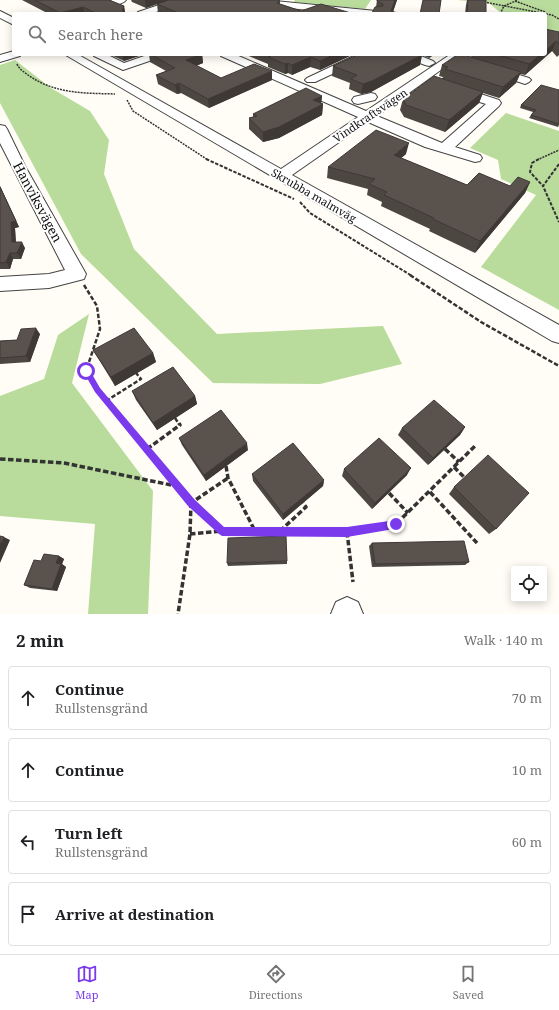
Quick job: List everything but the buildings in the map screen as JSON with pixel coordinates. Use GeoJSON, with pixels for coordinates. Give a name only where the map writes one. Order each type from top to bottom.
{"type":"FeatureCollection","features":[{"type":"Feature","properties":{"kind":"street"},"geometry":{"type":"LineString","coordinates":[[146,12],[183,0]]}},
{"type":"Feature","properties":{"kind":"street"},"geometry":{"type":"LineString","coordinates":[[238,0],[345,12]]}},
{"type":"Feature","properties":{"kind":"street"},"geometry":{"type":"LineString","coordinates":[[0,14],[12,21]]}},
{"type":"Feature","properties":{"kind":"street","name":"Skrubba malmväg"},"geometry":{"type":"LineString","coordinates":[[72,56],[559,335]]}},
{"type":"Feature","properties":{"kind":"street"},"geometry":{"type":"LineString","coordinates":[[102,56],[124,67],[155,56]]}},
{"type":"Feature","properties":{"kind":"street"},"geometry":{"type":"LineString","coordinates":[[230,56],[430,144],[475,158]]}},
{"type":"Feature","properties":{"kind":"street"},"geometry":{"type":"LineString","coordinates":[[239,60],[248,56]]}},
{"type":"Feature","properties":{"kind":"street"},"geometry":{"type":"LineString","coordinates":[[311,80],[363,56]]}},
{"type":"Feature","properties":{"kind":"street"},"geometry":{"type":"LineString","coordinates":[[412,56],[435,64]]}},
{"type":"Feature","properties":{"kind":"street"},"geometry":{"type":"LineString","coordinates":[[453,56],[467,62]]}},
{"type":"Feature","properties":{"kind":"street","name":"Vindkraftsvägen"},"geometry":{"type":"LineString","coordinates":[[281,176],[367,117],[386,96],[422,79],[435,64],[453,56]]}},
{"type":"Feature","properties":{"kind":"street"},"geometry":{"type":"LineString","coordinates":[[0,59],[15,57]]}},
{"type":"Feature","properties":{"kind":"street"},"geometry":{"type":"LineString","coordinates":[[397,82],[435,64]]}},
{"type":"Feature","properties":{"kind":"street"},"geometry":{"type":"LineString","coordinates":[[482,67],[525,80]]}},
{"type":"Feature","properties":{"kind":"street"},"geometry":{"type":"LineString","coordinates":[[422,79],[495,103],[444,149]]}},
{"type":"Feature","properties":{"kind":"street"},"geometry":{"type":"LineString","coordinates":[[358,100],[386,96]]}},
{"type":"Feature","properties":{"kind":"street","name":"Hanviksvägen"},"geometry":{"type":"LineString","coordinates":[[0,129],[77,274]]}},
{"type":"Feature","properties":{"kind":"street"},"geometry":{"type":"LineString","coordinates":[[0,284],[49,281],[77,274]]}},
{"type":"Feature","properties":{"kind":"path"},"geometry":{"type":"LineString","coordinates":[[501,12],[504,7],[518,0]]}},
{"type":"Feature","properties":{"kind":"path"},"geometry":{"type":"LineString","coordinates":[[481,1],[504,7],[534,12]]}},
{"type":"Feature","properties":{"kind":"path"},"geometry":{"type":"LineString","coordinates":[[515,1],[544,12]]}},
{"type":"Feature","properties":{"kind":"path"},"geometry":{"type":"LineString","coordinates":[[547,13],[559,18]]}},
{"type":"Feature","properties":{"kind":"path"},"geometry":{"type":"LineString","coordinates":[[547,14],[559,15]]}},
{"type":"Feature","properties":{"kind":"path"},"geometry":{"type":"LineString","coordinates":[[15,57],[18,67],[51,88],[72,92],[113,92],[118,95]]}},
{"type":"Feature","properties":{"kind":"path"},"geometry":{"type":"LineString","coordinates":[[123,98],[128,100],[133,111],[209,161],[299,201],[310,213],[416,278],[481,322],[559,366]]}},
{"type":"Feature","properties":{"kind":"path"},"geometry":{"type":"LineString","coordinates":[[559,150],[550,153],[532,163],[530,172],[542,186],[559,222]]}},
{"type":"Feature","properties":{"kind":"path"},"geometry":{"type":"LineString","coordinates":[[542,186],[559,164]]}},
{"type":"Feature","properties":{"kind":"path"},"geometry":{"type":"LineString","coordinates":[[77,274],[97,306],[99,317],[100,329],[86,371],[97,390],[191,503],[222,531]]}},
{"type":"Feature","properties":{"kind":"path"},"geometry":{"type":"LineString","coordinates":[[106,401],[141,379],[136,373]]}},
{"type":"Feature","properties":{"kind":"path"},"geometry":{"type":"LineString","coordinates":[[147,449],[180,425],[175,418]]}},
{"type":"Feature","properties":{"kind":"path"},"geometry":{"type":"LineString","coordinates":[[190,534],[222,531],[347,532],[396,524],[475,446]]}},
{"type":"Feature","properties":{"kind":"path"},"geometry":{"type":"LineString","coordinates":[[445,449],[459,462]]}},
{"type":"Feature","properties":{"kind":"path"},"geometry":{"type":"LineString","coordinates":[[0,459],[64,463],[177,486]]}},
{"type":"Feature","properties":{"kind":"path"},"geometry":{"type":"LineString","coordinates":[[226,466],[228,478],[255,531]]}},
{"type":"Feature","properties":{"kind":"path"},"geometry":{"type":"LineString","coordinates":[[454,467],[465,478]]}},
{"type":"Feature","properties":{"kind":"path"},"geometry":{"type":"LineString","coordinates":[[191,503],[228,478]]}},
{"type":"Feature","properties":{"kind":"path"},"geometry":{"type":"LineString","coordinates":[[430,492],[477,543]]}},
{"type":"Feature","properties":{"kind":"path"},"geometry":{"type":"LineString","coordinates":[[389,493],[408,513]]}},
{"type":"Feature","properties":{"kind":"path"},"geometry":{"type":"LineString","coordinates":[[178,614],[190,534],[191,503]]}},
{"type":"Feature","properties":{"kind":"path"},"geometry":{"type":"LineString","coordinates":[[280,531],[306,507],[303,503]]}},
{"type":"Feature","properties":{"kind":"path"},"geometry":{"type":"LineString","coordinates":[[347,532],[353,582]]}},
{"type":"Feature","properties":{"kind":"green space"},"geometry":{"type":"Polygon","coordinates":[[[295,0],[371,0],[365,9],[294,2],[295,0]]]}},
{"type":"Feature","properties":{"kind":"green space"},"geometry":{"type":"Polygon","coordinates":[[[457,0],[559,0],[559,41],[547,38],[547,12],[500,12],[489,3],[457,0]]]}},
{"type":"Feature","properties":{"kind":"green space"},"geometry":{"type":"Polygon","coordinates":[[[15,60],[51,88],[90,111],[109,140],[104,174],[134,249],[217,334],[383,326],[402,364],[320,384],[213,383],[81,254],[0,103],[0,65],[15,60]]]}},
{"type":"Feature","properties":{"kind":"green space"},"geometry":{"type":"Polygon","coordinates":[[[506,113],[559,131],[559,310],[481,267],[536,195],[501,179],[498,160],[470,148],[506,113]]]}},
{"type":"Feature","properties":{"kind":"green space"},"geometry":{"type":"Polygon","coordinates":[[[89,314],[72,383],[153,491],[148,614],[88,614],[95,524],[0,516],[0,396],[44,379],[58,335],[89,314]]]}},
{"type":"Feature","properties":{"kind":"route"},"geometry":{"type":"LineString","coordinates":[[86,371],[97,390],[191,503],[222,531],[347,532],[396,524]]}}]}
